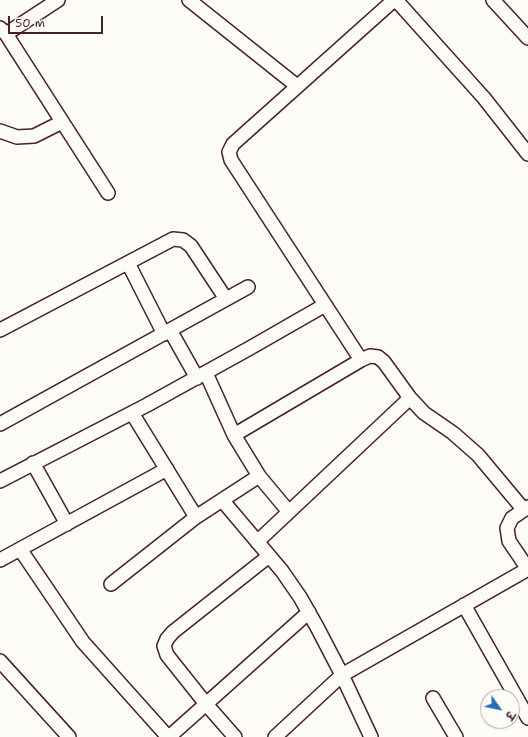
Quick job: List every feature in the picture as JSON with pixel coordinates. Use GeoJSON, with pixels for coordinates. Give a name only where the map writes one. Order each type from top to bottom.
{"type":"FeatureCollection","features":[{"type":"Feature","properties":{"kind":"street"},"geometry":{"type":"LineString","coordinates":[[58,0],[3,31],[108,193]]}},
{"type":"Feature","properties":{"kind":"street"},"geometry":{"type":"LineString","coordinates":[[189,0],[298,86]]}},
{"type":"Feature","properties":{"kind":"street"},"geometry":{"type":"LineString","coordinates":[[361,360],[231,160],[229,152],[233,144],[395,0],[484,98],[528,154]]}},
{"type":"Feature","properties":{"kind":"street"},"geometry":{"type":"LineString","coordinates":[[501,3],[528,38]]}},
{"type":"Feature","properties":{"kind":"street"},"geometry":{"type":"LineString","coordinates":[[0,131],[17,136],[34,136],[62,122]]}},
{"type":"Feature","properties":{"kind":"street"},"geometry":{"type":"LineString","coordinates":[[0,330],[173,239],[183,240],[191,246],[226,299]]}},
{"type":"Feature","properties":{"kind":"street"},"geometry":{"type":"LineString","coordinates":[[128,263],[167,332],[202,375],[234,436],[259,476],[289,512]]}},
{"type":"Feature","properties":{"kind":"street"},"geometry":{"type":"LineString","coordinates":[[0,424],[248,287]]}},
{"type":"Feature","properties":{"kind":"street"},"geometry":{"type":"LineString","coordinates":[[0,481],[202,375],[324,305]]}},
{"type":"Feature","properties":{"kind":"street"},"geometry":{"type":"LineString","coordinates":[[234,436],[361,360],[370,356],[378,357],[384,362],[410,398],[424,413],[453,433],[478,456],[526,508],[512,518],[507,528],[510,541],[528,569],[342,675],[275,737]]}},
{"type":"Feature","properties":{"kind":"street"},"geometry":{"type":"LineString","coordinates":[[257,542],[410,398]]}},
{"type":"Feature","properties":{"kind":"street"},"geometry":{"type":"LineString","coordinates":[[132,413],[196,517]]}},
{"type":"Feature","properties":{"kind":"street"},"geometry":{"type":"LineString","coordinates":[[33,463],[67,524]]}},
{"type":"Feature","properties":{"kind":"street"},"geometry":{"type":"LineString","coordinates":[[0,560],[167,469]]}},
{"type":"Feature","properties":{"kind":"street"},"geometry":{"type":"LineString","coordinates":[[111,584],[196,517],[259,476]]}},
{"type":"Feature","properties":{"kind":"street"},"geometry":{"type":"LineString","coordinates":[[222,500],[282,571],[296,590],[342,675],[371,737]]}},
{"type":"Feature","properties":{"kind":"street"},"geometry":{"type":"LineString","coordinates":[[20,549],[83,642],[169,737],[309,612]]}},
{"type":"Feature","properties":{"kind":"street"},"geometry":{"type":"LineString","coordinates":[[235,737],[206,704],[167,655],[164,646],[167,639],[173,632],[269,556]]}},
{"type":"Feature","properties":{"kind":"street"},"geometry":{"type":"LineString","coordinates":[[464,605],[528,718]]}},
{"type":"Feature","properties":{"kind":"street"},"geometry":{"type":"LineString","coordinates":[[0,661],[65,736]]}},
{"type":"Feature","properties":{"kind":"street"},"geometry":{"type":"LineString","coordinates":[[433,698],[456,737]]}}]}
